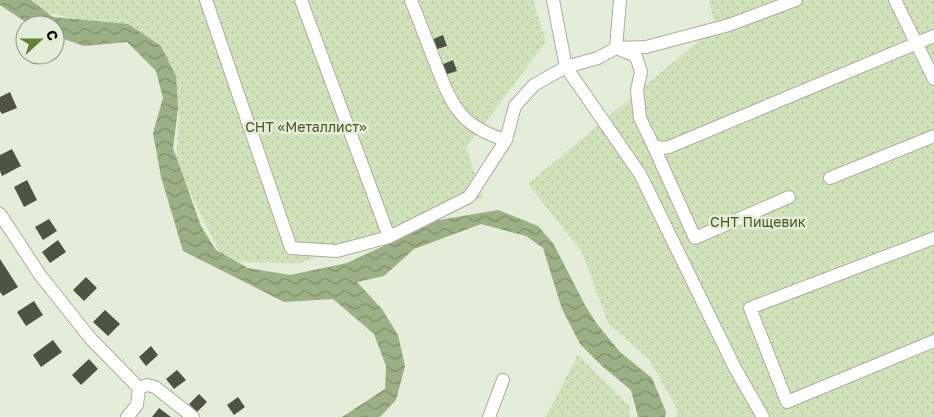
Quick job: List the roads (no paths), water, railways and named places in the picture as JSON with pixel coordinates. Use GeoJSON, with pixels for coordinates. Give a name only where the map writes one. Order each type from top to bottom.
{"type":"FeatureCollection","features":[{"type":"Feature","properties":{"kind":"street"},"geometry":{"type":"LineString","coordinates":[[206,0],[291,248],[337,251],[388,237],[469,198],[506,140],[515,106],[534,85],[566,67],[598,58],[616,48],[646,47],[729,25],[796,0]]}},
{"type":"Feature","properties":{"kind":"street"},"geometry":{"type":"LineString","coordinates":[[301,0],[388,237]]}},
{"type":"Feature","properties":{"kind":"street"},"geometry":{"type":"LineString","coordinates":[[411,0],[453,105],[478,130],[506,140]]}},
{"type":"Feature","properties":{"kind":"street"},"geometry":{"type":"LineString","coordinates":[[553,0],[566,67],[640,174],[735,368],[763,417]]}},
{"type":"Feature","properties":{"kind":"street"},"geometry":{"type":"LineString","coordinates":[[616,48],[620,0]]}},
{"type":"Feature","properties":{"kind":"street"},"geometry":{"type":"LineString","coordinates":[[895,0],[934,79]]}},
{"type":"Feature","properties":{"kind":"street"},"geometry":{"type":"LineString","coordinates":[[653,145],[661,148],[669,147],[934,36]]}},
{"type":"Feature","properties":{"kind":"street"},"geometry":{"type":"LineString","coordinates":[[616,48],[636,56],[640,72],[637,90],[640,118],[695,238],[789,197]]}},
{"type":"Feature","properties":{"kind":"street"},"geometry":{"type":"LineString","coordinates":[[830,178],[934,136]]}},
{"type":"Feature","properties":{"kind":"street"},"geometry":{"type":"LineString","coordinates":[[0,214],[40,275],[91,339],[139,388]]}},
{"type":"Feature","properties":{"kind":"street"},"geometry":{"type":"LineString","coordinates":[[934,238],[750,308],[787,402],[934,341]]}},
{"type":"Feature","properties":{"kind":"street"},"geometry":{"type":"LineString","coordinates":[[489,417],[502,380]]}},
{"type":"Feature","properties":{"kind":"street"},"geometry":{"type":"LineString","coordinates":[[139,388],[147,385],[155,387],[193,417]]}},
{"type":"Feature","properties":{"kind":"street"},"geometry":{"type":"LineString","coordinates":[[127,417],[137,405],[139,388]]}},
{"type":"Feature","properties":{"kind":"water"},"geometry":{"type":"Polygon","coordinates":[[[0,0],[31,0],[50,15],[15,15],[0,5],[0,0]]]}},
{"type":"Feature","properties":{"kind":"water"},"geometry":{"type":"Polygon","coordinates":[[[65,18],[128,24],[161,46],[176,76],[178,109],[173,148],[201,226],[216,250],[248,268],[290,275],[347,263],[439,220],[498,210],[538,226],[553,243],[597,324],[620,352],[652,378],[666,412],[665,417],[638,417],[631,390],[602,366],[580,344],[562,309],[543,248],[526,236],[481,224],[414,249],[384,276],[357,282],[382,309],[398,335],[405,366],[396,400],[380,417],[342,417],[385,389],[386,366],[374,334],[333,299],[284,302],[183,251],[161,177],[153,133],[163,98],[156,71],[127,42],[84,46],[65,39],[65,18]]]}},
{"type":"Feature","properties":{"kind":"park label","name":"СНТ «Металлист»"},"geometry":{"type":"Point","coordinates":[306,126]}},
{"type":"Feature","properties":{"kind":"park label","name":"СНТ Пищевик"},"geometry":{"type":"Point","coordinates":[758,221]}}]}
